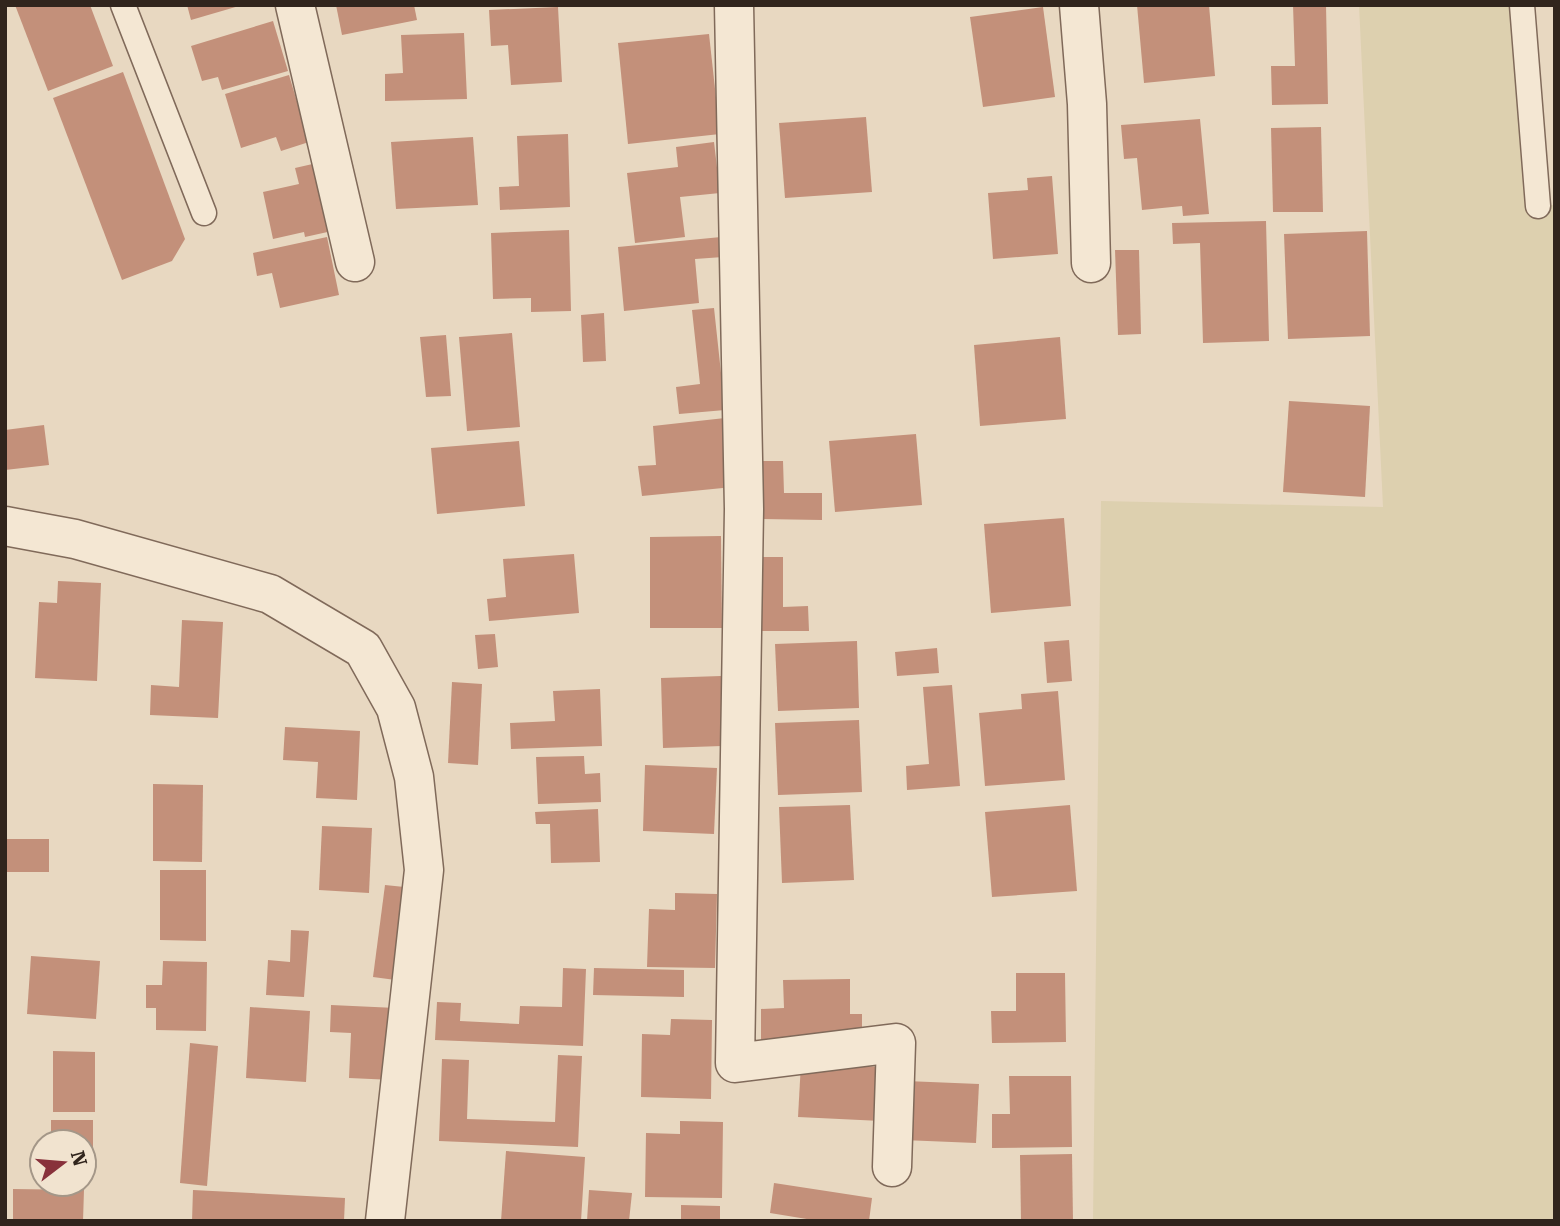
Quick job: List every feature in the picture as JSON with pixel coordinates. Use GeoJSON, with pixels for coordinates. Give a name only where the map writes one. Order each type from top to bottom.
{"type":"FeatureCollection","features":[{"type":"Feature","properties":{"kind":"street"},"geometry":{"type":"LineString","coordinates":[[295,5],[355,262]]}},
{"type":"Feature","properties":{"kind":"street"},"geometry":{"type":"LineString","coordinates":[[734,5],[744,509],[735,1063],[896,1043],[892,1167]]}},
{"type":"Feature","properties":{"kind":"street"},"geometry":{"type":"LineString","coordinates":[[1079,5],[1087,104],[1091,263]]}},
{"type":"Feature","properties":{"kind":"street"},"geometry":{"type":"LineString","coordinates":[[5,526],[75,539],[270,594],[363,649],[396,708],[414,777],[424,870],[385,1221]]}},
{"type":"Feature","properties":{"kind":"lane"},"geometry":{"type":"LineString","coordinates":[[123,5],[204,213]]}},
{"type":"Feature","properties":{"kind":"lane"},"geometry":{"type":"LineString","coordinates":[[1522,5],[1538,206]]}},
{"type":"Feature","properties":{"kind":"shaded area"},"geometry":{"type":"Polygon","coordinates":[[[1359,5],[1522,5],[1539,206],[1555,205],[1555,1221],[1093,1221],[1101,501],[1383,507],[1359,5]]]}},
{"type":"Feature","properties":{"kind":"building"},"geometry":{"type":"Polygon","coordinates":[[[15,5],[90,5],[113,66],[48,91],[15,5]]]}},
{"type":"Feature","properties":{"kind":"building"},"geometry":{"type":"Polygon","coordinates":[[[187,5],[239,5],[239,6],[191,20],[187,5]]]}},
{"type":"Feature","properties":{"kind":"building"},"geometry":{"type":"Polygon","coordinates":[[[336,5],[414,5],[417,20],[342,35],[336,5]]]}},
{"type":"Feature","properties":{"kind":"building"},"geometry":{"type":"Polygon","coordinates":[[[1137,5],[1209,5],[1215,76],[1144,83],[1137,5]]]}},
{"type":"Feature","properties":{"kind":"building"},"geometry":{"type":"Polygon","coordinates":[[[1293,5],[1326,5],[1328,104],[1272,105],[1271,66],[1295,66],[1293,5]]]}},
{"type":"Feature","properties":{"kind":"building"},"geometry":{"type":"Polygon","coordinates":[[[558,7],[562,82],[511,85],[508,45],[491,46],[489,10],[558,7]]]}},
{"type":"Feature","properties":{"kind":"building"},"geometry":{"type":"Polygon","coordinates":[[[1043,7],[1055,97],[983,107],[970,17],[1043,7]]]}},
{"type":"Feature","properties":{"kind":"building"},"geometry":{"type":"Polygon","coordinates":[[[273,21],[288,71],[222,90],[218,77],[202,81],[191,46],[273,21]]]}},
{"type":"Feature","properties":{"kind":"building"},"geometry":{"type":"Polygon","coordinates":[[[464,33],[467,99],[385,101],[385,74],[403,73],[401,35],[464,33]]]}},
{"type":"Feature","properties":{"kind":"building"},"geometry":{"type":"Polygon","coordinates":[[[709,34],[720,134],[628,144],[618,43],[709,34]]]}},
{"type":"Feature","properties":{"kind":"building"},"geometry":{"type":"Polygon","coordinates":[[[123,72],[185,239],[172,261],[122,280],[53,98],[123,72]]]}},
{"type":"Feature","properties":{"kind":"building"},"geometry":{"type":"Polygon","coordinates":[[[289,75],[309,142],[281,151],[276,137],[241,148],[225,94],[289,75]]]}},
{"type":"Feature","properties":{"kind":"building"},"geometry":{"type":"Polygon","coordinates":[[[866,117],[872,192],[785,198],[779,123],[866,117]]]}},
{"type":"Feature","properties":{"kind":"building"},"geometry":{"type":"Polygon","coordinates":[[[1200,119],[1209,214],[1183,216],[1182,206],[1142,210],[1137,158],[1124,159],[1121,125],[1200,119]]]}},
{"type":"Feature","properties":{"kind":"building"},"geometry":{"type":"Polygon","coordinates":[[[1321,127],[1323,212],[1273,212],[1271,128],[1321,127]]]}},
{"type":"Feature","properties":{"kind":"building"},"geometry":{"type":"Polygon","coordinates":[[[568,134],[570,207],[500,210],[499,187],[519,186],[517,136],[568,134]]]}},
{"type":"Feature","properties":{"kind":"building"},"geometry":{"type":"Polygon","coordinates":[[[473,137],[478,205],[396,209],[391,142],[473,137]]]}},
{"type":"Feature","properties":{"kind":"building"},"geometry":{"type":"Polygon","coordinates":[[[714,142],[720,193],[680,197],[685,237],[635,243],[627,173],[678,167],[676,147],[714,142]]]}},
{"type":"Feature","properties":{"kind":"building"},"geometry":{"type":"Polygon","coordinates":[[[317,163],[332,231],[305,237],[304,232],[273,239],[263,192],[299,184],[295,168],[317,163]]]}},
{"type":"Feature","properties":{"kind":"building"},"geometry":{"type":"Polygon","coordinates":[[[1052,176],[1058,254],[993,259],[988,193],[1028,190],[1027,178],[1052,176]]]}},
{"type":"Feature","properties":{"kind":"building"},"geometry":{"type":"Polygon","coordinates":[[[1266,221],[1269,341],[1203,343],[1200,243],[1173,244],[1172,223],[1266,221]]]}},
{"type":"Feature","properties":{"kind":"building"},"geometry":{"type":"Polygon","coordinates":[[[569,230],[571,311],[531,312],[531,298],[493,299],[491,233],[569,230]]]}},
{"type":"Feature","properties":{"kind":"building"},"geometry":{"type":"Polygon","coordinates":[[[1367,231],[1370,336],[1288,339],[1284,234],[1367,231]]]}},
{"type":"Feature","properties":{"kind":"building"},"geometry":{"type":"Polygon","coordinates":[[[327,237],[339,295],[280,308],[272,273],[257,276],[253,253],[327,237]]]}},
{"type":"Feature","properties":{"kind":"building"},"geometry":{"type":"Polygon","coordinates":[[[721,237],[723,257],[695,259],[699,303],[624,311],[618,247],[721,237]]]}},
{"type":"Feature","properties":{"kind":"building"},"geometry":{"type":"Polygon","coordinates":[[[1115,250],[1139,250],[1141,334],[1118,335],[1115,250]]]}},
{"type":"Feature","properties":{"kind":"building"},"geometry":{"type":"Polygon","coordinates":[[[714,308],[725,410],[679,414],[676,387],[700,384],[692,310],[714,308]]]}},
{"type":"Feature","properties":{"kind":"building"},"geometry":{"type":"Polygon","coordinates":[[[604,313],[606,361],[583,362],[581,315],[604,313]]]}},
{"type":"Feature","properties":{"kind":"building"},"geometry":{"type":"Polygon","coordinates":[[[512,333],[520,427],[467,431],[459,337],[512,333]]]}},
{"type":"Feature","properties":{"kind":"building"},"geometry":{"type":"Polygon","coordinates":[[[446,335],[451,396],[426,397],[420,337],[446,335]]]}},
{"type":"Feature","properties":{"kind":"building"},"geometry":{"type":"Polygon","coordinates":[[[1060,337],[1066,419],[980,426],[974,345],[1060,337]]]}},
{"type":"Feature","properties":{"kind":"building"},"geometry":{"type":"Polygon","coordinates":[[[1289,401],[1370,406],[1365,497],[1283,492],[1289,401]]]}},
{"type":"Feature","properties":{"kind":"building"},"geometry":{"type":"Polygon","coordinates":[[[725,418],[733,487],[642,496],[638,466],[656,465],[653,426],[725,418]]]}},
{"type":"Feature","properties":{"kind":"building"},"geometry":{"type":"Polygon","coordinates":[[[44,425],[49,465],[5,470],[5,430],[44,425]]]}},
{"type":"Feature","properties":{"kind":"building"},"geometry":{"type":"Polygon","coordinates":[[[916,434],[922,505],[835,512],[829,441],[916,434]]]}},
{"type":"Feature","properties":{"kind":"building"},"geometry":{"type":"Polygon","coordinates":[[[519,441],[525,506],[437,514],[431,448],[519,441]]]}},
{"type":"Feature","properties":{"kind":"building"},"geometry":{"type":"Polygon","coordinates":[[[756,461],[783,461],[784,493],[822,493],[822,520],[757,519],[756,461]]]}},
{"type":"Feature","properties":{"kind":"building"},"geometry":{"type":"Polygon","coordinates":[[[1064,518],[1071,606],[991,613],[984,524],[1064,518]]]}},
{"type":"Feature","properties":{"kind":"building"},"geometry":{"type":"Polygon","coordinates":[[[721,536],[722,628],[650,628],[650,537],[721,536]]]}},
{"type":"Feature","properties":{"kind":"building"},"geometry":{"type":"Polygon","coordinates":[[[574,554],[579,613],[489,621],[487,599],[506,597],[503,559],[574,554]]]}},
{"type":"Feature","properties":{"kind":"building"},"geometry":{"type":"Polygon","coordinates":[[[761,557],[783,557],[783,607],[808,606],[809,631],[761,631],[761,557]]]}},
{"type":"Feature","properties":{"kind":"building"},"geometry":{"type":"Polygon","coordinates":[[[58,581],[101,583],[97,681],[35,678],[39,602],[57,603],[58,581]]]}},
{"type":"Feature","properties":{"kind":"building"},"geometry":{"type":"Polygon","coordinates":[[[182,620],[223,622],[218,718],[150,715],[151,685],[179,687],[182,620]]]}},
{"type":"Feature","properties":{"kind":"building"},"geometry":{"type":"Polygon","coordinates":[[[495,634],[498,667],[478,669],[475,635],[495,634]]]}},
{"type":"Feature","properties":{"kind":"building"},"geometry":{"type":"Polygon","coordinates":[[[1069,640],[1072,681],[1047,683],[1044,642],[1069,640]]]}},
{"type":"Feature","properties":{"kind":"building"},"geometry":{"type":"Polygon","coordinates":[[[857,641],[859,708],[778,711],[775,644],[857,641]]]}},
{"type":"Feature","properties":{"kind":"building"},"geometry":{"type":"Polygon","coordinates":[[[937,648],[939,673],[897,676],[895,652],[937,648]]]}},
{"type":"Feature","properties":{"kind":"building"},"geometry":{"type":"Polygon","coordinates":[[[721,676],[722,746],[663,748],[661,678],[721,676]]]}},
{"type":"Feature","properties":{"kind":"building"},"geometry":{"type":"Polygon","coordinates":[[[452,682],[482,684],[478,765],[448,763],[452,682]]]}},
{"type":"Feature","properties":{"kind":"building"},"geometry":{"type":"Polygon","coordinates":[[[952,685],[960,786],[907,790],[906,766],[929,764],[923,687],[952,685]]]}},
{"type":"Feature","properties":{"kind":"building"},"geometry":{"type":"Polygon","coordinates":[[[600,689],[602,746],[511,749],[510,723],[555,721],[553,691],[600,689]]]}},
{"type":"Feature","properties":{"kind":"building"},"geometry":{"type":"Polygon","coordinates":[[[1058,691],[1065,780],[985,786],[979,713],[1022,709],[1021,694],[1058,691]]]}},
{"type":"Feature","properties":{"kind":"building"},"geometry":{"type":"Polygon","coordinates":[[[859,720],[862,792],[778,795],[775,723],[859,720]]]}},
{"type":"Feature","properties":{"kind":"building"},"geometry":{"type":"Polygon","coordinates":[[[285,727],[360,731],[357,800],[316,798],[318,762],[283,760],[285,727]]]}},
{"type":"Feature","properties":{"kind":"building"},"geometry":{"type":"Polygon","coordinates":[[[584,756],[585,774],[600,773],[601,802],[538,804],[536,757],[584,756]]]}},
{"type":"Feature","properties":{"kind":"building"},"geometry":{"type":"Polygon","coordinates":[[[645,765],[717,768],[714,834],[643,831],[645,765]]]}},
{"type":"Feature","properties":{"kind":"building"},"geometry":{"type":"Polygon","coordinates":[[[153,784],[203,785],[202,862],[153,861],[153,784]]]}},
{"type":"Feature","properties":{"kind":"building"},"geometry":{"type":"Polygon","coordinates":[[[850,805],[854,880],[782,883],[779,807],[850,805]]]}},
{"type":"Feature","properties":{"kind":"building"},"geometry":{"type":"Polygon","coordinates":[[[1070,805],[1077,891],[992,897],[985,812],[1070,805]]]}},
{"type":"Feature","properties":{"kind":"building"},"geometry":{"type":"Polygon","coordinates":[[[598,809],[600,862],[551,863],[550,824],[536,824],[535,812],[598,809]]]}},
{"type":"Feature","properties":{"kind":"building"},"geometry":{"type":"Polygon","coordinates":[[[322,826],[372,828],[369,893],[319,890],[322,826]]]}},
{"type":"Feature","properties":{"kind":"building"},"geometry":{"type":"Polygon","coordinates":[[[5,839],[49,839],[49,872],[5,872],[5,839]]]}},
{"type":"Feature","properties":{"kind":"building"},"geometry":{"type":"Polygon","coordinates":[[[160,870],[206,870],[206,941],[160,940],[160,870]]]}},
{"type":"Feature","properties":{"kind":"building"},"geometry":{"type":"Polygon","coordinates":[[[385,885],[414,888],[403,981],[373,977],[385,885]]]}},
{"type":"Feature","properties":{"kind":"building"},"geometry":{"type":"Polygon","coordinates":[[[675,893],[717,894],[715,968],[647,967],[649,909],[675,910],[675,893]]]}},
{"type":"Feature","properties":{"kind":"building"},"geometry":{"type":"Polygon","coordinates":[[[291,930],[309,931],[304,997],[266,995],[268,960],[290,962],[291,930]]]}},
{"type":"Feature","properties":{"kind":"building"},"geometry":{"type":"Polygon","coordinates":[[[31,956],[100,961],[96,1019],[27,1014],[31,956]]]}},
{"type":"Feature","properties":{"kind":"building"},"geometry":{"type":"Polygon","coordinates":[[[163,961],[207,962],[206,1031],[156,1030],[156,1008],[146,1008],[146,985],[162,985],[163,961]]]}},
{"type":"Feature","properties":{"kind":"building"},"geometry":{"type":"Polygon","coordinates":[[[563,968],[586,969],[583,1046],[435,1040],[437,1002],[461,1003],[460,1021],[519,1024],[520,1006],[562,1007],[563,968]]]}},
{"type":"Feature","properties":{"kind":"building"},"geometry":{"type":"Polygon","coordinates":[[[594,968],[684,970],[684,997],[593,995],[594,968]]]}},
{"type":"Feature","properties":{"kind":"building"},"geometry":{"type":"Polygon","coordinates":[[[1016,973],[1065,973],[1066,1042],[992,1043],[991,1011],[1016,1011],[1016,973]]]}},
{"type":"Feature","properties":{"kind":"building"},"geometry":{"type":"Polygon","coordinates":[[[850,979],[850,1014],[862,1014],[862,1039],[761,1041],[761,1009],[784,1008],[783,980],[850,979]]]}},
{"type":"Feature","properties":{"kind":"building"},"geometry":{"type":"Polygon","coordinates":[[[331,1005],[396,1008],[393,1080],[349,1078],[351,1033],[330,1032],[331,1005]]]}},
{"type":"Feature","properties":{"kind":"building"},"geometry":{"type":"Polygon","coordinates":[[[250,1007],[310,1011],[306,1082],[246,1078],[250,1007]]]}},
{"type":"Feature","properties":{"kind":"building"},"geometry":{"type":"Polygon","coordinates":[[[671,1019],[712,1020],[711,1099],[641,1097],[642,1034],[670,1035],[671,1019]]]}},
{"type":"Feature","properties":{"kind":"building"},"geometry":{"type":"Polygon","coordinates":[[[190,1043],[218,1046],[207,1186],[180,1183],[190,1043]]]}},
{"type":"Feature","properties":{"kind":"building"},"geometry":{"type":"Polygon","coordinates":[[[53,1051],[95,1052],[95,1112],[53,1112],[53,1051]]]}},
{"type":"Feature","properties":{"kind":"building"},"geometry":{"type":"Polygon","coordinates":[[[558,1055],[582,1056],[578,1147],[439,1141],[442,1059],[469,1060],[467,1119],[555,1122],[558,1055]]]}},
{"type":"Feature","properties":{"kind":"building"},"geometry":{"type":"Polygon","coordinates":[[[801,1063],[883,1067],[881,1121],[798,1117],[801,1063]]]}},
{"type":"Feature","properties":{"kind":"building"},"geometry":{"type":"Polygon","coordinates":[[[1009,1076],[1071,1076],[1072,1147],[992,1148],[992,1114],[1010,1114],[1009,1076]]]}},
{"type":"Feature","properties":{"kind":"building"},"geometry":{"type":"Polygon","coordinates":[[[906,1081],[979,1084],[976,1143],[903,1140],[906,1081]]]}},
{"type":"Feature","properties":{"kind":"building"},"geometry":{"type":"Polygon","coordinates":[[[51,1120],[93,1120],[93,1128],[51,1128],[51,1120]]]}},
{"type":"Feature","properties":{"kind":"building"},"geometry":{"type":"Polygon","coordinates":[[[680,1121],[723,1122],[722,1198],[645,1197],[646,1133],[680,1134],[680,1121]]]}},
{"type":"Feature","properties":{"kind":"building"},"geometry":{"type":"Polygon","coordinates":[[[506,1151],[585,1157],[581,1221],[501,1221],[506,1151]]]}},
{"type":"Feature","properties":{"kind":"building"},"geometry":{"type":"Polygon","coordinates":[[[1072,1154],[1073,1221],[1021,1221],[1020,1155],[1072,1154]]]}},
{"type":"Feature","properties":{"kind":"building"},"geometry":{"type":"Polygon","coordinates":[[[774,1183],[872,1198],[869,1221],[819,1221],[770,1213],[774,1183]]]}},
{"type":"Feature","properties":{"kind":"building"},"geometry":{"type":"Polygon","coordinates":[[[13,1189],[28,1189],[28,1198],[84,1198],[83,1221],[13,1221],[13,1189]]]}},
{"type":"Feature","properties":{"kind":"building"},"geometry":{"type":"Polygon","coordinates":[[[193,1190],[345,1198],[344,1221],[192,1221],[193,1190]]]}},
{"type":"Feature","properties":{"kind":"building"},"geometry":{"type":"Polygon","coordinates":[[[589,1190],[632,1193],[629,1221],[587,1221],[589,1190]]]}},
{"type":"Feature","properties":{"kind":"building"},"geometry":{"type":"Polygon","coordinates":[[[681,1205],[720,1206],[720,1221],[681,1221],[681,1205]]]}}]}
